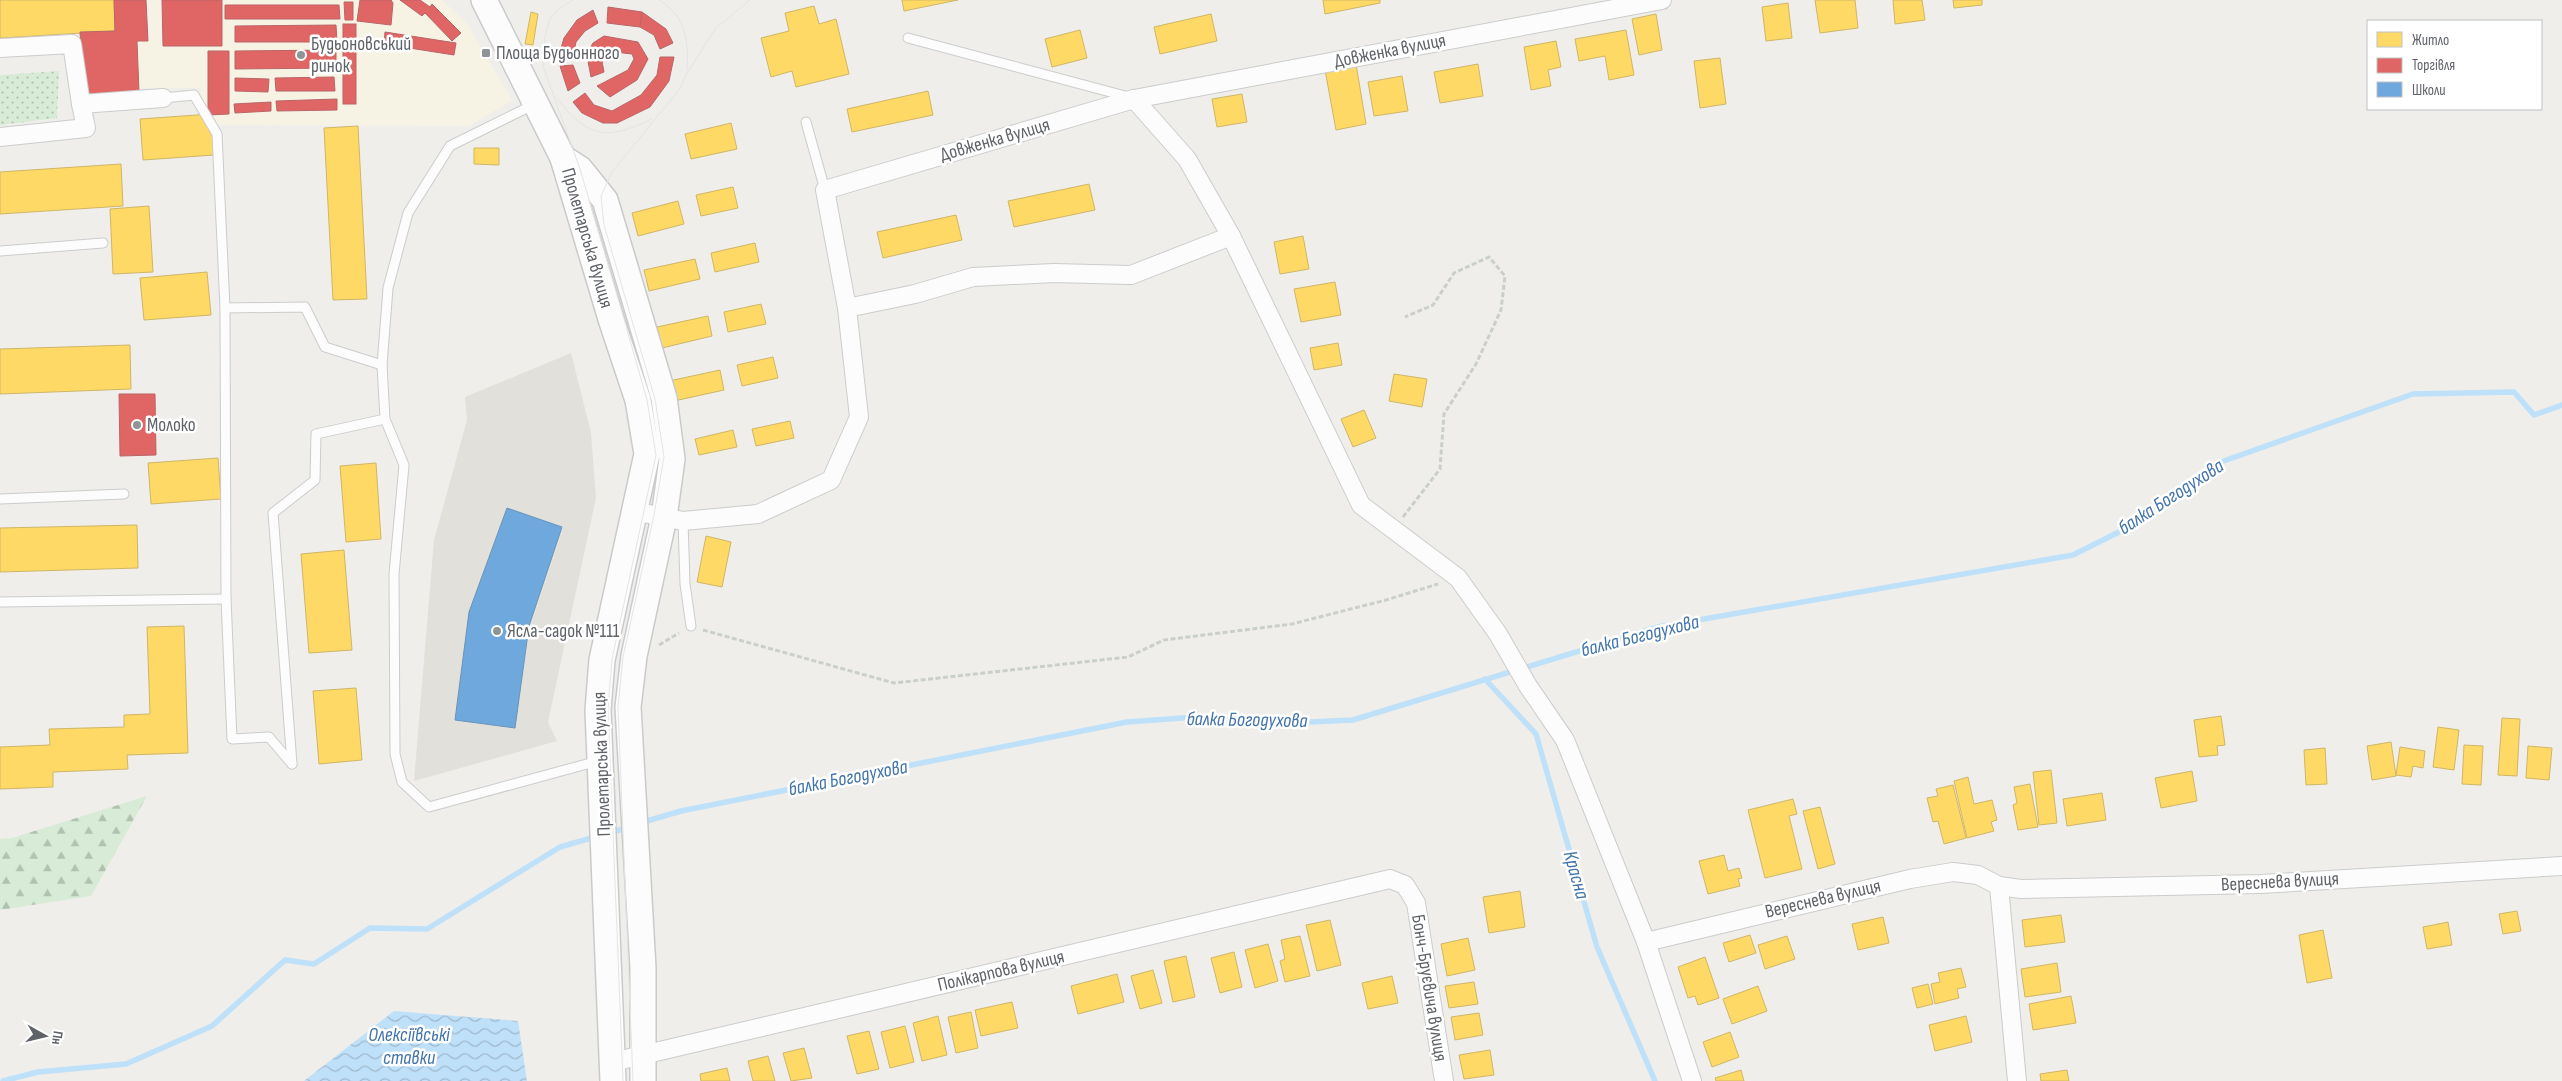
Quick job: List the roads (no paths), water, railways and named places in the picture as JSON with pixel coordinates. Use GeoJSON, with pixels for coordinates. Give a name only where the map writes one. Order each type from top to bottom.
{"type":"FeatureCollection","features":[{"type":"Feature","properties":{"kind":"main road"},"geometry":{"type":"LineString","coordinates":[[484,0],[563,158]]}},
{"type":"Feature","properties":{"kind":"main road","name":"Пролетарська вулиця"},"geometry":{"type":"LineString","coordinates":[[563,158],[611,319],[638,400],[647,454],[602,660],[598,710],[613,1072]]}},
{"type":"Feature","properties":{"kind":"main road","name":"Пролетарська вулиця"},"geometry":{"type":"LineString","coordinates":[[563,158],[580,169],[605,200],[664,398],[672,459],[673,520],[634,656],[628,707],[643,968],[643,1081]]}},
{"type":"Feature","properties":{"kind":"street","name":"Довженка вулиця"},"geometry":{"type":"LineString","coordinates":[[825,190],[1134,98],[1662,0]]}},
{"type":"Feature","properties":{"kind":"street"},"geometry":{"type":"LineString","coordinates":[[0,48],[72,44],[86,128],[0,137]]}},
{"type":"Feature","properties":{"kind":"street"},"geometry":{"type":"LineString","coordinates":[[81,104],[163,98]]}},
{"type":"Feature","properties":{"kind":"street"},"geometry":{"type":"LineString","coordinates":[[1134,98],[1187,160],[1231,236],[1362,505],[1458,578],[1498,634],[1528,686],[1565,740],[1646,942],[1692,1081]]}},
{"type":"Feature","properties":{"kind":"street"},"geometry":{"type":"LineString","coordinates":[[634,512],[673,520],[758,514],[831,480],[859,416],[847,308],[825,190]]}},
{"type":"Feature","properties":{"kind":"street"},"geometry":{"type":"LineString","coordinates":[[847,308],[915,294],[973,277],[1054,272],[1131,275],[1231,236]]}},
{"type":"Feature","properties":{"kind":"street","name":"Вереснева вулиця"},"geometry":{"type":"LineString","coordinates":[[1646,942],[1919,877],[1953,872],[1978,875],[1999,886],[2021,889],[2261,884],[2562,866]]}},
{"type":"Feature","properties":{"kind":"street","name":"Полікарпова вулиця"},"geometry":{"type":"LineString","coordinates":[[613,1072],[643,1056],[1390,879]]}},
{"type":"Feature","properties":{"kind":"street","name":"Бонч-Бруєвича вулиця"},"geometry":{"type":"LineString","coordinates":[[1390,879],[1406,885],[1416,903],[1444,1081]]}},
{"type":"Feature","properties":{"kind":"street"},"geometry":{"type":"LineString","coordinates":[[1999,886],[2017,1081]]}},
{"type":"Feature","properties":{"kind":"lane"},"geometry":{"type":"LineString","coordinates":[[908,38],[1134,98]]}},
{"type":"Feature","properties":{"kind":"lane"},"geometry":{"type":"LineString","coordinates":[[163,98],[194,95],[218,134],[225,308],[226,599],[232,739],[269,738],[292,764],[273,513],[315,480],[316,434],[385,419]]}},
{"type":"Feature","properties":{"kind":"lane"},"geometry":{"type":"LineString","coordinates":[[536,104],[450,146],[408,213],[388,288],[382,365],[385,419],[404,465],[394,574],[395,754],[402,782],[430,807],[600,761]]}},
{"type":"Feature","properties":{"kind":"lane"},"geometry":{"type":"LineString","coordinates":[[806,122],[825,190]]}},
{"type":"Feature","properties":{"kind":"lane"},"geometry":{"type":"LineString","coordinates":[[0,251],[103,243]]}},
{"type":"Feature","properties":{"kind":"lane"},"geometry":{"type":"LineString","coordinates":[[225,308],[305,307],[325,347],[382,365]]}},
{"type":"Feature","properties":{"kind":"lane"},"geometry":{"type":"LineString","coordinates":[[0,499],[124,494]]}},
{"type":"Feature","properties":{"kind":"lane"},"geometry":{"type":"LineString","coordinates":[[673,520],[691,626]]}},
{"type":"Feature","properties":{"kind":"lane"},"geometry":{"type":"LineString","coordinates":[[0,602],[226,599]]}},
{"type":"Feature","properties":{"kind":"water","name":"Олексіївські ставки"},"geometry":{"type":"Polygon","coordinates":[[[394,1011],[518,1021],[527,1081],[304,1081],[394,1011]]]}},
{"type":"Feature","properties":{"kind":"waterway","name":"балка Богодухова"},"geometry":{"type":"LineString","coordinates":[[640,823],[681,811],[1127,722],[1196,717],[1266,724],[1353,720],[1658,627],[2073,555],[2133,525],[2218,463],[2413,394],[2514,392],[2534,415],[2562,405]]}},
{"type":"Feature","properties":{"kind":"waterway","name":"Красна"},"geometry":{"type":"LineString","coordinates":[[1485,679],[1536,734],[1597,947],[1655,1081]]}},
{"type":"Feature","properties":{"kind":"waterway","name":"балка Богодухова"},"geometry":{"type":"LineString","coordinates":[[609,833],[629,827]]}},
{"type":"Feature","properties":{"kind":"waterway","name":"балка Богодухова"},"geometry":{"type":"LineString","coordinates":[[3,1081],[38,1072],[126,1064],[212,1026],[285,960],[314,964],[370,928],[427,929],[560,847],[598,836]]}},
{"type":"Feature","properties":{"kind":"tram line"},"geometry":{"type":"LineString","coordinates":[[573,0],[557,10],[549,21],[545,37],[543,66],[580,169],[624,319],[647,400],[656,455],[612,659],[608,709],[623,1081]]}},
{"type":"Feature","properties":{"kind":"tram line"},"geometry":{"type":"LineString","coordinates":[[659,0],[675,13],[684,30],[687,49],[687,70]]}},
{"type":"Feature","properties":{"kind":"tram line"},"geometry":{"type":"LineString","coordinates":[[633,1081],[618,708],[623,657],[654,515],[664,457],[655,399],[604,225],[601,196],[612,172],[679,90],[687,73],[716,28],[750,0]]}},
{"type":"Feature","properties":{"kind":"tram line"},"geometry":{"type":"LineString","coordinates":[[558,100],[580,122],[590,129],[600,132],[623,130],[652,119]]}},
{"type":"Feature","properties":{"kind":"place","name":"Площа Будьонного"},"geometry":{"type":"Point","coordinates":[486,53]}},
{"type":"Feature","properties":{"kind":"place","name":"Будьоновський ринок"},"geometry":{"type":"Point","coordinates":[301,55]}},
{"type":"Feature","properties":{"kind":"place","name":"Молоко"},"geometry":{"type":"Point","coordinates":[137,425]}},
{"type":"Feature","properties":{"kind":"place","name":"Ясла-садок №111"},"geometry":{"type":"Point","coordinates":[497,631]}}]}
